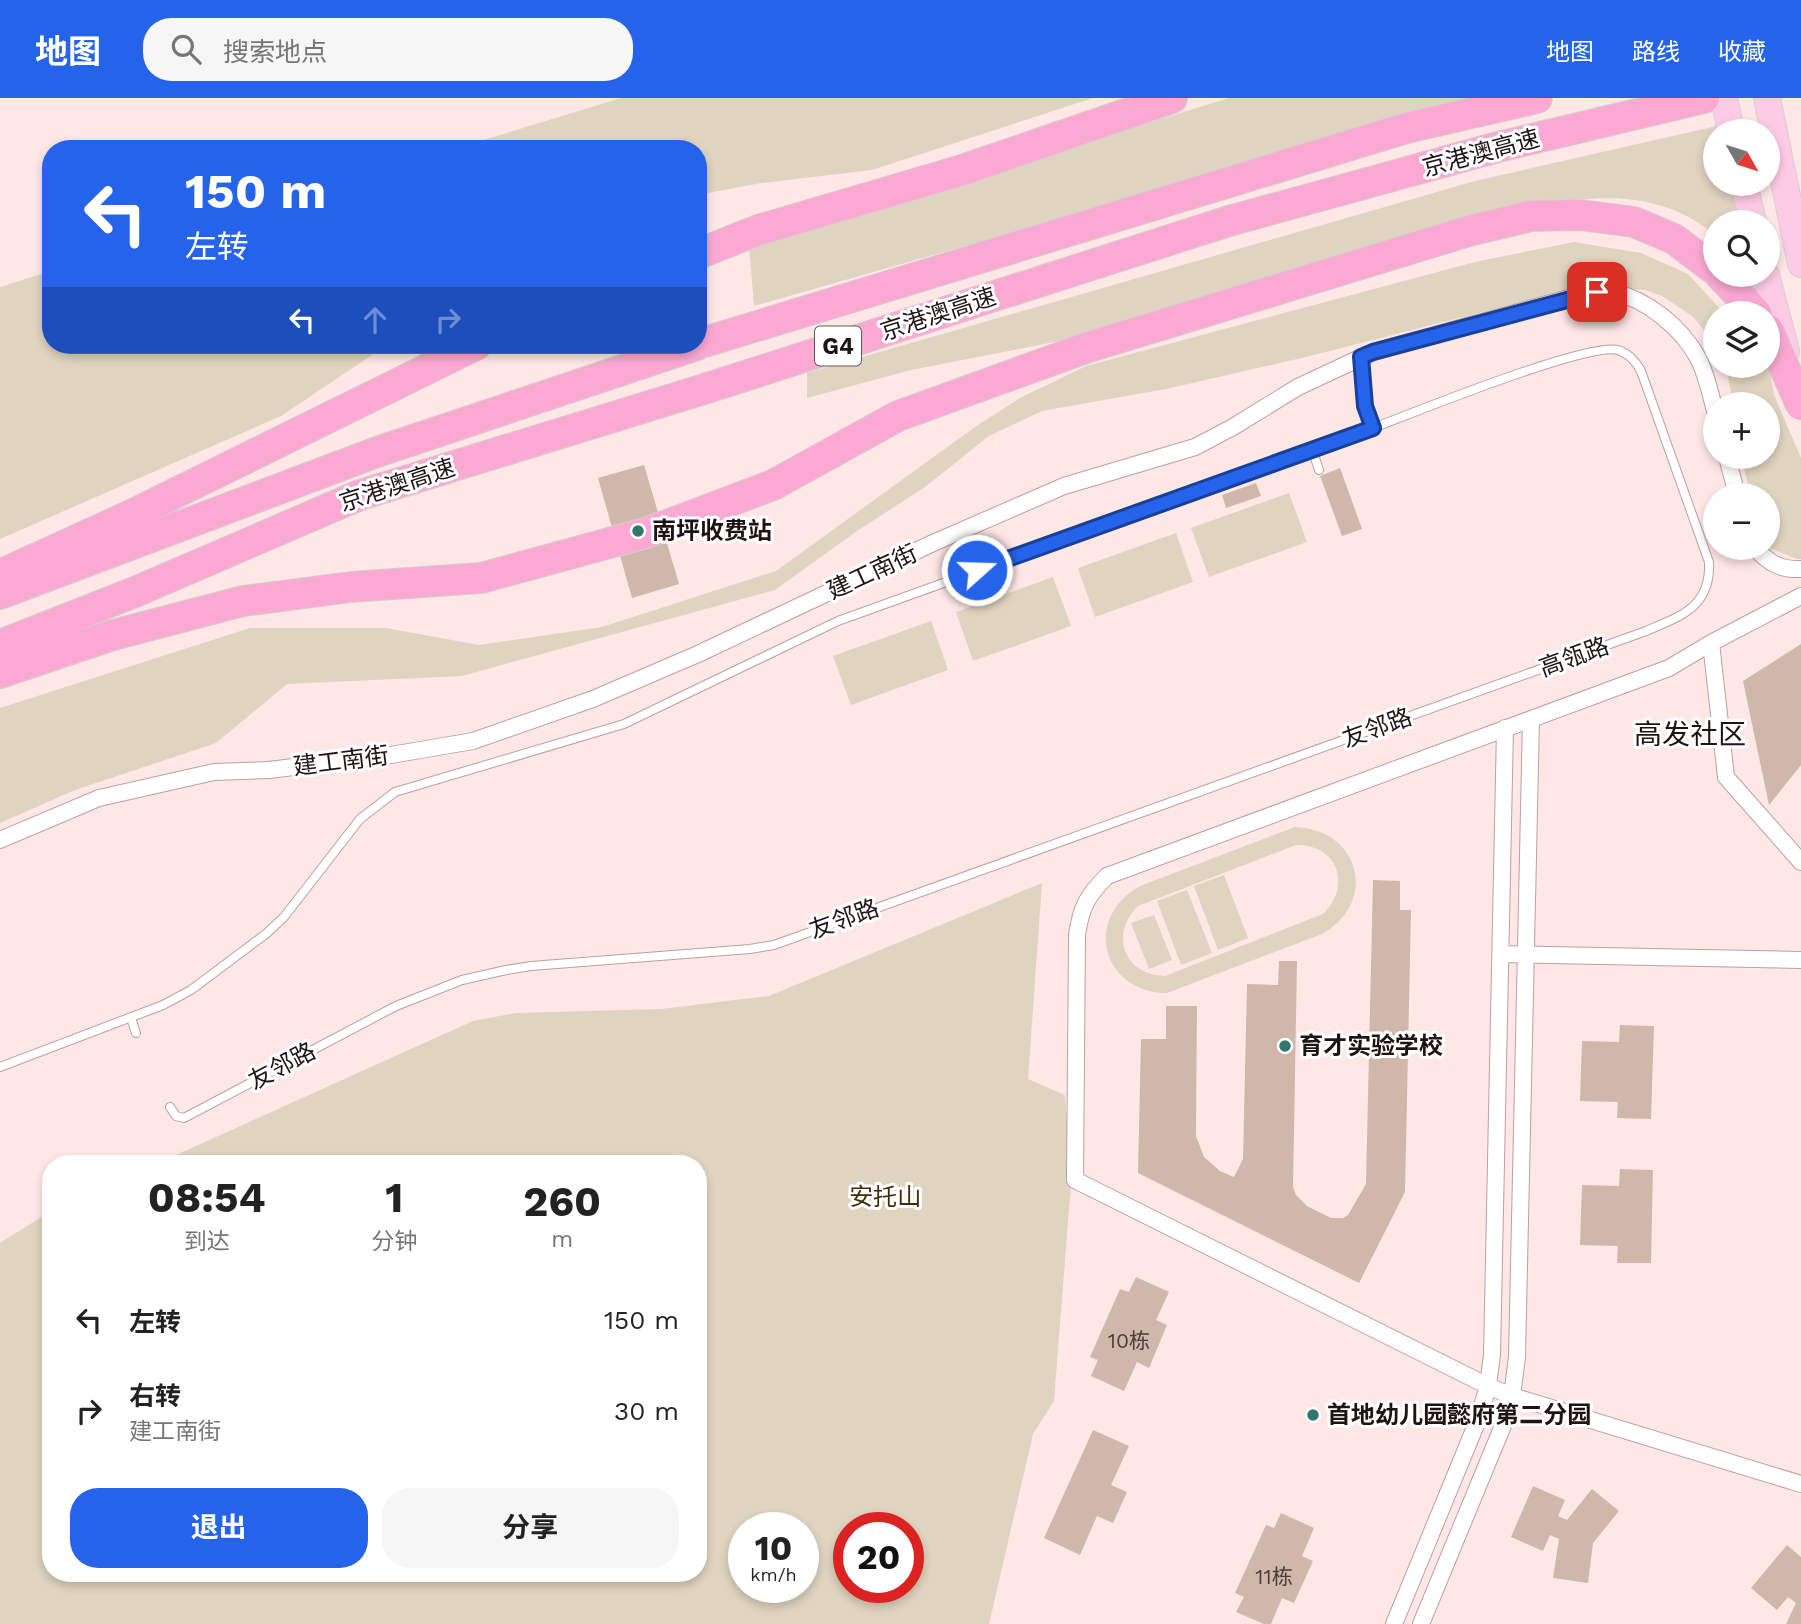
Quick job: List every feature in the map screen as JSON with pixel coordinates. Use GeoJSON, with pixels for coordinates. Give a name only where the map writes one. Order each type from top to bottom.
{"type":"FeatureCollection","features":[{"type":"Feature","properties":{"kind":"highway"},"geometry":{"type":"LineString","coordinates":[[707,250],[758,230],[962,170],[1172,98]]}},
{"type":"Feature","properties":{"kind":"highway","name":"京港澳高速"},"geometry":{"type":"LineString","coordinates":[[707,342],[1407,128],[1537,98]]}},
{"type":"Feature","properties":{"kind":"highway","name":"京港澳高速"},"geometry":{"type":"LineString","coordinates":[[0,645],[135,592],[360,495],[701,390],[1229,221],[1498,147],[1699,99]]}},
{"type":"Feature","properties":{"kind":"highway"},"geometry":{"type":"LineString","coordinates":[[0,673],[113,635],[243,601],[351,587],[481,578],[646,533],[773,485],[898,416],[1086,348],[1469,231],[1531,216],[1580,215],[1634,222],[1674,239],[1703,261]]}},
{"type":"Feature","properties":{"kind":"highway"},"geometry":{"type":"LineString","coordinates":[[1731,287],[1745,301]]}},
{"type":"Feature","properties":{"kind":"highway"},"geometry":{"type":"LineString","coordinates":[[0,575],[129,516],[458,354]]}},
{"type":"Feature","properties":{"kind":"highway","name":"京港澳高速"},"geometry":{"type":"LineString","coordinates":[[0,594],[377,452],[671,354]]}},
{"type":"Feature","properties":{"kind":"highway"},"geometry":{"type":"LineString","coordinates":[[1780,357],[1801,405]]}},
{"type":"Feature","properties":{"kind":"main road"},"geometry":{"type":"LineString","coordinates":[[1724,98],[1728,119]]}},
{"type":"Feature","properties":{"kind":"main road"},"geometry":{"type":"LineString","coordinates":[[1767,98],[1801,264]]}},
{"type":"Feature","properties":{"kind":"main road"},"geometry":{"type":"LineString","coordinates":[[1769,287],[1801,413]]}},
{"type":"Feature","properties":{"kind":"street","name":"建工南街"},"geometry":{"type":"LineString","coordinates":[[0,840],[99,798],[214,772],[269,770],[391,755],[473,741],[593,699],[698,654],[933,543],[1064,486],[1195,447],[1297,387],[1373,352],[1580,295],[1613,292],[1639,303],[1668,321],[1688,342],[1706,376],[1710,392]]}},
{"type":"Feature","properties":{"kind":"street"},"geometry":{"type":"LineString","coordinates":[[1766,560],[1780,568],[1801,569]]}},
{"type":"Feature","properties":{"kind":"street"},"geometry":{"type":"LineString","coordinates":[[1801,596],[1711,642],[1669,668],[1108,876],[1091,892],[1081,912],[1077,935],[1075,1180],[1488,1386],[1512,1396],[1801,1484]]}},
{"type":"Feature","properties":{"kind":"street"},"geometry":{"type":"LineString","coordinates":[[1711,642],[1726,777],[1801,862]]}},
{"type":"Feature","properties":{"kind":"street"},"geometry":{"type":"LineString","coordinates":[[1421,1624],[1502,1428],[1512,1396],[1518,1334],[1531,719]]}},
{"type":"Feature","properties":{"kind":"street"},"geometry":{"type":"LineString","coordinates":[[1394,1624],[1478,1420],[1488,1386],[1493,1333],[1505,728]]}},
{"type":"Feature","properties":{"kind":"street"},"geometry":{"type":"LineString","coordinates":[[1500,954],[1801,960]]}},
{"type":"Feature","properties":{"kind":"lane","name":"高瓴路"},"geometry":{"type":"LineString","coordinates":[[0,1067],[131,1018],[191,990],[284,917],[360,818],[395,792],[624,724],[838,621],[1558,361],[1592,352],[1618,350],[1633,359],[1641,371],[1709,562],[1709,584],[1696,604],[1675,618],[1502,683]]}},
{"type":"Feature","properties":{"kind":"lane"},"geometry":{"type":"LineString","coordinates":[[1361,357],[1365,406],[1373,428]]}},
{"type":"Feature","properties":{"kind":"lane"},"geometry":{"type":"LineString","coordinates":[[1312,449],[1319,470]]}},
{"type":"Feature","properties":{"kind":"lane","name":"友邻路"},"geometry":{"type":"LineString","coordinates":[[170,1107],[176,1116],[184,1118],[396,1006],[462,980],[531,966],[741,950],[774,945],[1502,683]]}},
{"type":"Feature","properties":{"kind":"lane"},"geometry":{"type":"LineString","coordinates":[[131,1018],[136,1033]]}},
{"type":"Feature","properties":{"kind":"green space"},"geometry":{"type":"Polygon","coordinates":[[[621,98],[1093,98],[872,170],[761,183],[707,193],[707,140],[483,140],[621,98]]]}},
{"type":"Feature","properties":{"kind":"green space"},"geometry":{"type":"Polygon","coordinates":[[[1229,98],[1485,98],[754,306],[749,246],[1229,98]]]}},
{"type":"Feature","properties":{"kind":"green space"},"geometry":{"type":"Polygon","coordinates":[[[1703,129],[1703,196],[1735,196],[1737,210],[1703,210],[1703,226],[1684,215],[1651,203],[1615,198],[1579,200],[1070,339],[911,370],[807,398],[807,373],[1475,181],[1703,129]]]}},
{"type":"Feature","properties":{"kind":"green space"},"geometry":{"type":"Polygon","coordinates":[[[1574,242],[1641,253],[1688,274],[1713,301],[1703,301],[1703,329],[1692,316],[1662,296],[1645,290],[1581,287],[1306,357],[1166,389],[1042,411],[989,436],[925,487],[857,531],[775,590],[462,676],[287,684],[216,743],[75,790],[0,823],[0,708],[250,628],[386,628],[479,645],[602,627],[776,571],[975,427],[1020,398],[1086,366],[1475,262],[1574,242]]]}},
{"type":"Feature","properties":{"kind":"green space"},"geometry":{"type":"Polygon","coordinates":[[[42,274],[42,354],[374,354],[281,416],[0,539],[0,287],[42,274]]]}},
{"type":"Feature","properties":{"kind":"green space"},"geometry":{"type":"Polygon","coordinates":[[[1728,378],[1771,378],[1773,392],[1731,392],[1728,378]]]}},
{"type":"Feature","properties":{"kind":"green space"},"geometry":{"type":"Polygon","coordinates":[[[1780,409],[1801,458],[1801,559],[1780,552],[1780,483],[1747,483],[1745,469],[1780,469],[1780,409]]]}},
{"type":"Feature","properties":{"kind":"green space"},"geometry":{"type":"Polygon","coordinates":[[[1289,493],[1307,542],[1209,577],[1191,528],[1289,493]]]}},
{"type":"Feature","properties":{"kind":"green space"},"geometry":{"type":"Polygon","coordinates":[[[1176,533],[1193,582],[1095,617],[1078,568],[1176,533]]]}},
{"type":"Feature","properties":{"kind":"green space"},"geometry":{"type":"Polygon","coordinates":[[[1053,577],[1071,626],[973,661],[956,612],[1053,577]]]}},
{"type":"Feature","properties":{"kind":"green space"},"geometry":{"type":"Polygon","coordinates":[[[931,621],[948,670],[851,705],[833,656],[931,621]]]}},
{"type":"Feature","properties":{"kind":"green space"},"geometry":{"type":"Polygon","coordinates":[[[1295,827],[1317,831],[1335,840],[1347,853],[1354,869],[1356,887],[1351,904],[1340,920],[1322,934],[1167,993],[1145,989],[1127,980],[1114,967],[1107,951],[1106,934],[1111,916],[1122,900],[1140,886],[1295,827]],[[1296,845],[1138,906],[1124,929],[1125,952],[1139,969],[1165,976],[1323,914],[1337,891],[1336,869],[1331,859],[1322,851],[1296,845]]]}},
{"type":"Feature","properties":{"kind":"green space"},"geometry":{"type":"Polygon","coordinates":[[[1224,875],[1248,938],[1218,950],[1194,886],[1224,875]]]}},
{"type":"Feature","properties":{"kind":"green space","name":"安托山"},"geometry":{"type":"Polygon","coordinates":[[[1042,883],[1028,1079],[1065,1095],[1071,1186],[1054,1401],[1033,1434],[989,1624],[0,1624],[0,1243],[42,1217],[42,1582],[707,1582],[707,1155],[176,1155],[473,1021],[516,1013],[661,1009],[769,996],[1042,883]]]}},
{"type":"Feature","properties":{"kind":"green space"},"geometry":{"type":"Polygon","coordinates":[[[1187,890],[1212,953],[1181,965],[1157,901],[1187,890]]]}},
{"type":"Feature","properties":{"kind":"green space"},"geometry":{"type":"Polygon","coordinates":[[[1154,915],[1172,960],[1149,969],[1131,923],[1154,915]]]}},
{"type":"Feature","properties":{"kind":"building","name":"南坪收费站"},"geometry":{"type":"Polygon","coordinates":[[[644,465],[679,584],[632,598],[598,478],[644,465]]]}},
{"type":"Feature","properties":{"kind":"building"},"geometry":{"type":"Polygon","coordinates":[[[1340,468],[1362,529],[1342,536],[1320,476],[1340,468]]]}},
{"type":"Feature","properties":{"kind":"building"},"geometry":{"type":"Polygon","coordinates":[[[1256,483],[1261,496],[1226,508],[1222,495],[1256,483]]]}},
{"type":"Feature","properties":{"kind":"building"},"geometry":{"type":"Polygon","coordinates":[[[1801,644],[1801,765],[1769,805],[1743,681],[1801,644]]]}},
{"type":"Feature","properties":{"kind":"building"},"geometry":{"type":"Polygon","coordinates":[[[1373,880],[1400,881],[1400,910],[1411,910],[1405,1192],[1359,1283],[1138,1173],[1141,1039],[1166,1039],[1166,1006],[1197,1006],[1196,1136],[1204,1157],[1220,1171],[1234,1177],[1243,1159],[1247,984],[1278,985],[1279,961],[1297,961],[1293,1187],[1296,1195],[1307,1206],[1331,1218],[1348,1215],[1366,1184],[1373,880]]]}},
{"type":"Feature","properties":{"kind":"building"},"geometry":{"type":"Polygon","coordinates":[[[1620,1025],[1654,1026],[1651,1119],[1617,1118],[1618,1102],[1580,1101],[1582,1041],[1619,1042],[1620,1025]]]}},
{"type":"Feature","properties":{"kind":"building"},"geometry":{"type":"Polygon","coordinates":[[[1620,1169],[1653,1170],[1651,1263],[1617,1263],[1618,1246],[1580,1245],[1582,1185],[1619,1186],[1620,1169]]]}},
{"type":"Feature","properties":{"kind":"building"},"geometry":{"type":"Polygon","coordinates":[[[1136,1277],[1169,1292],[1156,1320],[1167,1325],[1149,1368],[1137,1362],[1124,1391],[1091,1376],[1098,1360],[1090,1357],[1120,1289],[1129,1292],[1136,1277]]]}},
{"type":"Feature","properties":{"kind":"building"},"geometry":{"type":"Polygon","coordinates":[[[1093,1430],[1129,1446],[1111,1485],[1127,1492],[1113,1523],[1097,1516],[1080,1555],[1044,1538],[1093,1430]]]}},
{"type":"Feature","properties":{"kind":"building"},"geometry":{"type":"Polygon","coordinates":[[[1533,1486],[1565,1500],[1558,1516],[1567,1520],[1592,1489],[1619,1511],[1593,1543],[1588,1583],[1553,1578],[1559,1539],[1550,1535],[1543,1551],[1511,1537],[1533,1486]]]}},
{"type":"Feature","properties":{"kind":"building"},"geometry":{"type":"Polygon","coordinates":[[[1281,1513],[1314,1528],[1302,1556],[1313,1561],[1294,1603],[1282,1598],[1271,1624],[1264,1624],[1236,1612],[1244,1597],[1235,1593],[1266,1525],[1274,1528],[1281,1513]]]}},
{"type":"Feature","properties":{"kind":"building"},"geometry":{"type":"Polygon","coordinates":[[[1787,1545],[1801,1557],[1801,1624],[1786,1624],[1796,1603],[1788,1597],[1777,1610],[1751,1588],[1787,1545]]]}},
{"type":"Feature","properties":{"kind":"place","name":"南坪收费站"},"geometry":{"type":"Point","coordinates":[638,531]}},
{"type":"Feature","properties":{"kind":"place","name":"育才实验学校"},"geometry":{"type":"Point","coordinates":[1285,1046]}},
{"type":"Feature","properties":{"kind":"place","name":"首地幼儿园懿府第二分园"},"geometry":{"type":"Point","coordinates":[1313,1415]}},
{"type":"Feature","properties":{"kind":"district","name":"高发社区"},"geometry":{"type":"Point","coordinates":[1690,734]}},
{"type":"Feature","properties":{"kind":"route"},"geometry":{"type":"LineString","coordinates":[[977,570],[1373,428],[1365,406],[1361,357],[1597,292]]}}]}
